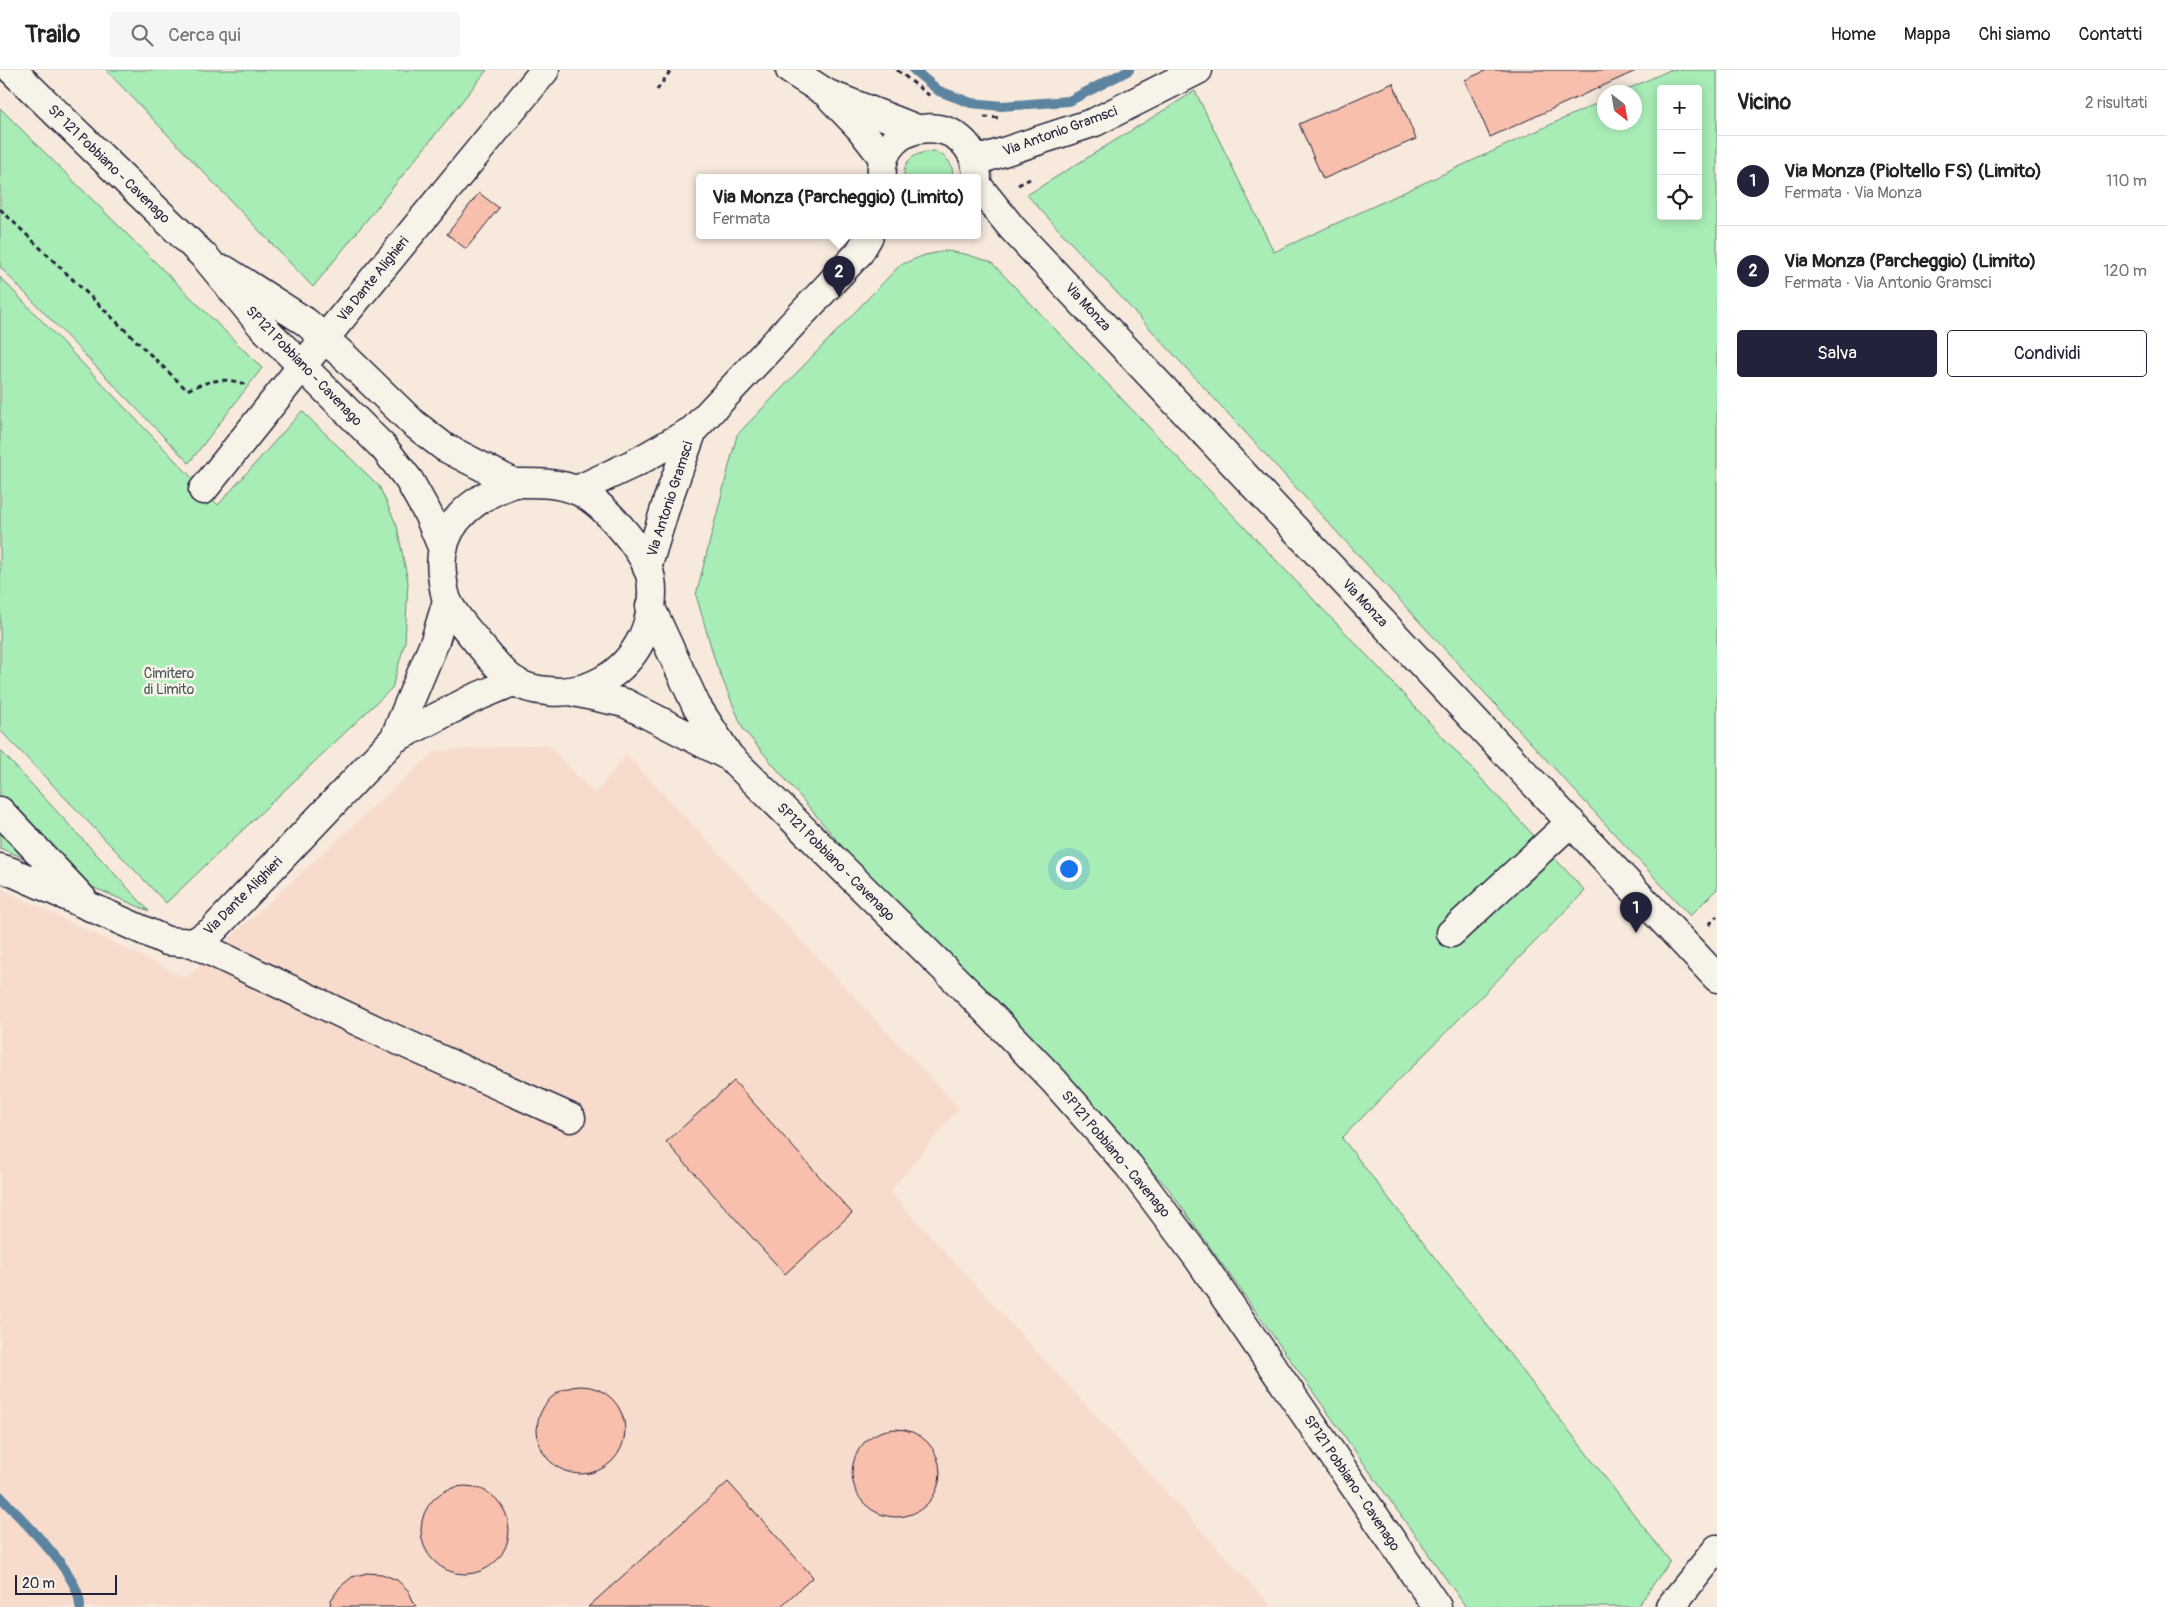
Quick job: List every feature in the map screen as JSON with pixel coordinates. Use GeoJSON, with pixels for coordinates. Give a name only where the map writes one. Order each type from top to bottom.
{"type":"FeatureCollection","features":[{"type":"Feature","properties":{"kind":"street","name":"SP 121 Pobbiano - Cavenago"},"geometry":{"type":"LineString","coordinates":[[12,70],[206,258]]}},
{"type":"Feature","properties":{"kind":"street","name":"Via Dante Alighieri"},"geometry":{"type":"LineString","coordinates":[[203,490],[324,338],[545,70]]}},
{"type":"Feature","properties":{"kind":"street"},"geometry":{"type":"LineString","coordinates":[[790,70],[828,94],[916,129]]}},
{"type":"Feature","properties":{"kind":"street","name":"Via Antonio Gramsci"},"geometry":{"type":"LineString","coordinates":[[975,168],[985,158],[1096,122],[1198,70]]}},
{"type":"Feature","properties":{"kind":"street"},"geometry":{"type":"LineString","coordinates":[[828,94],[859,127],[883,169]]}},
{"type":"Feature","properties":{"kind":"street"},"geometry":{"type":"LineString","coordinates":[[883,169],[887,151],[900,137],[916,129],[932,128],[956,135],[967,146],[975,168]]}},
{"type":"Feature","properties":{"kind":"street","name":"Via Monza"},"geometry":{"type":"LineString","coordinates":[[981,190],[1012,228],[1717,978]]}},
{"type":"Feature","properties":{"kind":"street"},"geometry":{"type":"LineString","coordinates":[[981,219],[1012,228]]}},
{"type":"Feature","properties":{"kind":"street","name":"Via Antonio Gramsci"},"geometry":{"type":"LineString","coordinates":[[577,490],[638,462],[694,430],[864,244],[880,239]]}},
{"type":"Feature","properties":{"kind":"street","name":"SP121 Pobbiano - Cavenago"},"geometry":{"type":"LineString","coordinates":[[206,258],[276,301],[306,322],[413,423],[437,441],[514,483]]}},
{"type":"Feature","properties":{"kind":"street","name":"SP121 Pobbiano - Cavenago"},"geometry":{"type":"LineString","coordinates":[[206,258],[261,325],[384,448],[409,480],[428,514],[442,547]]}},
{"type":"Feature","properties":{"kind":"street","name":"Via Antonio Gramsci"},"geometry":{"type":"LineString","coordinates":[[648,568],[667,502],[694,430]]}},
{"type":"Feature","properties":{"kind":"street"},"geometry":{"type":"LineString","coordinates":[[514,483],[558,485],[577,490],[591,499],[620,528],[638,551],[648,568],[651,579],[650,606],[642,637],[627,661],[612,675],[598,684],[574,692],[540,690],[515,681],[468,632],[447,601],[441,568],[442,547],[448,530],[467,509],[494,490],[514,483]]}},
{"type":"Feature","properties":{"kind":"street","name":"Via Dante Alighieri"},"geometry":{"type":"LineString","coordinates":[[394,739],[435,641],[447,601]]}},
{"type":"Feature","properties":{"kind":"street","name":"SP121 Pobbiano - Cavenago"},"geometry":{"type":"LineString","coordinates":[[650,606],[696,705],[728,756],[981,1004],[1066,1094],[1129,1166],[1193,1251],[1437,1607]]}},
{"type":"Feature","properties":{"kind":"street","name":"Via Dante Alighieri"},"geometry":{"type":"LineString","coordinates":[[0,868],[167,941],[193,943],[212,931],[394,739],[472,699],[515,681]]}},
{"type":"Feature","properties":{"kind":"street","name":"SP121 Pobbiano - Cavenago"},"geometry":{"type":"LineString","coordinates":[[574,692],[625,703],[728,756]]}},
{"type":"Feature","properties":{"kind":"street"},"geometry":{"type":"LineString","coordinates":[[0,811],[92,909]]}},
{"type":"Feature","properties":{"kind":"street"},"geometry":{"type":"LineString","coordinates":[[1450,933],[1571,822]]}},
{"type":"Feature","properties":{"kind":"street"},"geometry":{"type":"LineString","coordinates":[[193,943],[393,1038],[570,1118]]}},
{"type":"Feature","properties":{"kind":"street"},"geometry":{"type":"LineString","coordinates":[[1670,1607],[1717,1549]]}},
{"type":"Feature","properties":{"kind":"path"},"geometry":{"type":"LineString","coordinates":[[657,90],[670,70]]}},
{"type":"Feature","properties":{"kind":"path"},"geometry":{"type":"LineString","coordinates":[[898,70],[934,99]]}},
{"type":"Feature","properties":{"kind":"path"},"geometry":{"type":"LineString","coordinates":[[981,117],[1004,118]]}},
{"type":"Feature","properties":{"kind":"path"},"geometry":{"type":"LineString","coordinates":[[1016,187],[1033,177]]}},
{"type":"Feature","properties":{"kind":"path"},"geometry":{"type":"LineString","coordinates":[[0,210],[187,390],[220,379],[230,379],[247,385],[272,403]]}},
{"type":"Feature","properties":{"kind":"shaded area"},"geometry":{"type":"Polygon","coordinates":[[[547,744],[595,794],[626,754],[959,1108],[890,1192],[1272,1607],[0,1607],[0,888],[186,978],[435,751],[547,744]]]}},
{"type":"Feature","properties":{"kind":"green space"},"geometry":{"type":"Polygon","coordinates":[[[106,70],[487,70],[313,287],[106,70]]]}},
{"type":"Feature","properties":{"kind":"green space"},"geometry":{"type":"Polygon","coordinates":[[[1670,70],[1717,70],[1717,889],[1690,916],[1027,195],[1195,91],[1274,252],[1597,103],[1597,130],[1642,130],[1642,85],[1637,85],[1670,70]]]}},
{"type":"Feature","properties":{"kind":"green space"},"geometry":{"type":"Polygon","coordinates":[[[0,108],[262,368],[189,463],[0,267],[0,108]]]}},
{"type":"Feature","properties":{"kind":"green space"},"geometry":{"type":"Polygon","coordinates":[[[934,151],[943,156],[951,164],[953,174],[904,174],[908,161],[922,153],[934,151]]]}},
{"type":"Feature","properties":{"kind":"green space"},"geometry":{"type":"Polygon","coordinates":[[[946,251],[965,254],[991,262],[1379,668],[1585,891],[1342,1138],[1670,1561],[1637,1607],[1466,1607],[1168,1188],[846,851],[743,729],[716,664],[696,595],[737,435],[900,265],[925,255],[946,251]]]}},
{"type":"Feature","properties":{"kind":"green space","name":"Cimitero di Limito"},"geometry":{"type":"Polygon","coordinates":[[[0,277],[218,505],[302,411],[379,486],[397,526],[408,582],[405,642],[392,688],[166,903],[0,730],[0,277]]]}},
{"type":"Feature","properties":{"kind":"green space"},"geometry":{"type":"Polygon","coordinates":[[[0,750],[149,911],[0,848],[0,750]]]}},
{"type":"Feature","properties":{"kind":"building"},"geometry":{"type":"Polygon","coordinates":[[[1487,70],[1638,70],[1605,85],[1597,85],[1597,89],[1490,137],[1465,80],[1487,70]]]}},
{"type":"Feature","properties":{"kind":"building"},"geometry":{"type":"Polygon","coordinates":[[[1393,83],[1416,139],[1323,179],[1299,124],[1393,83]]]}},
{"type":"Feature","properties":{"kind":"building"},"geometry":{"type":"Polygon","coordinates":[[[479,193],[499,208],[466,249],[447,234],[479,193]]]}},
{"type":"Feature","properties":{"kind":"building"},"geometry":{"type":"Polygon","coordinates":[[[734,1081],[852,1213],[785,1274],[666,1142],[734,1081]]]}},
{"type":"Feature","properties":{"kind":"building"},"geometry":{"type":"Polygon","coordinates":[[[581,1386],[598,1389],[606,1393],[618,1405],[622,1413],[625,1430],[622,1447],[618,1455],[606,1467],[598,1471],[581,1474],[564,1471],[556,1467],[544,1455],[540,1447],[537,1430],[540,1413],[544,1405],[556,1393],[564,1389],[581,1386]]]}},
{"type":"Feature","properties":{"kind":"building"},"geometry":{"type":"Polygon","coordinates":[[[896,1429],[913,1432],[921,1436],[933,1448],[937,1456],[940,1473],[937,1490],[933,1498],[921,1510],[913,1514],[896,1517],[879,1514],[871,1510],[859,1498],[855,1490],[852,1473],[855,1456],[859,1448],[871,1436],[879,1432],[896,1429]]]}},
{"type":"Feature","properties":{"kind":"building"},"geometry":{"type":"Polygon","coordinates":[[[728,1482],[813,1577],[780,1607],[588,1607],[728,1482]]]}},
{"type":"Feature","properties":{"kind":"building"},"geometry":{"type":"Polygon","coordinates":[[[465,1486],[482,1489],[490,1493],[502,1505],[506,1513],[509,1530],[506,1547],[502,1555],[490,1567],[482,1571],[465,1574],[448,1571],[440,1567],[428,1555],[424,1547],[421,1530],[424,1513],[428,1505],[440,1493],[448,1489],[465,1486]]]}},
{"type":"Feature","properties":{"kind":"building"},"geometry":{"type":"Polygon","coordinates":[[[367,1573],[382,1574],[397,1580],[408,1590],[416,1607],[330,1607],[331,1600],[340,1587],[352,1577],[367,1573]]]}},
{"type":"Feature","properties":{"kind":"waterway"},"geometry":{"type":"LineString","coordinates":[[914,70],[939,91],[971,103],[1002,106],[1069,101],[1129,70]]}},
{"type":"Feature","properties":{"kind":"waterway"},"geometry":{"type":"LineString","coordinates":[[0,1496],[49,1548],[61,1564],[78,1594],[80,1607]]}},
{"type":"Feature","properties":{"kind":"place","name":"Via Monza (Parcheggio) (Limito)"},"geometry":{"type":"Point","coordinates":[839,297]}},
{"type":"Feature","properties":{"kind":"place","name":"Via Monza (Pioltello FS) (Limito)"},"geometry":{"type":"Point","coordinates":[1636,933]}}]}
